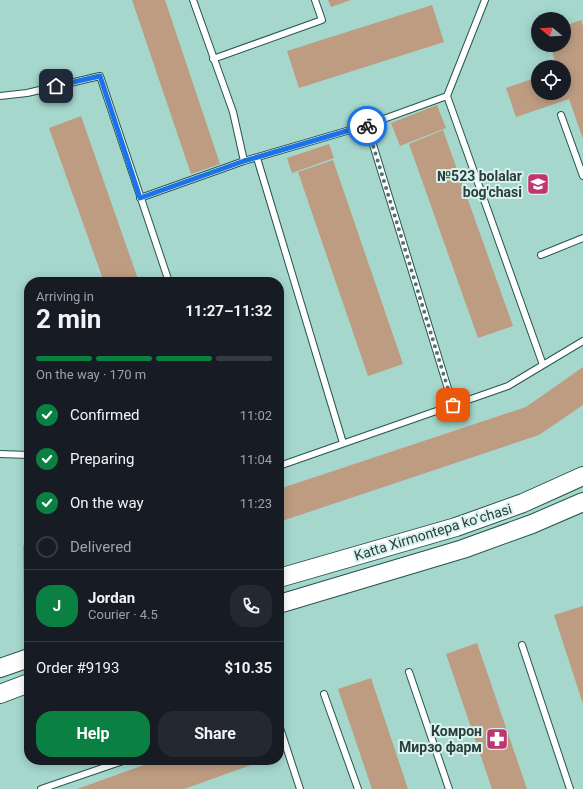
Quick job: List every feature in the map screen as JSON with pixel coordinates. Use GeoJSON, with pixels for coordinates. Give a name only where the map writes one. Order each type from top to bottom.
{"type":"FeatureCollection","features":[{"type":"Feature","properties":{"kind":"main road","name":"Katta Xirmontepa koʻchasi"},"geometry":{"type":"LineString","coordinates":[[284,577],[456,527],[523,503],[583,476]]}},
{"type":"Feature","properties":{"kind":"main road","name":"Katta Xirmontepa koʻchasi"},"geometry":{"type":"LineString","coordinates":[[284,603],[463,549],[532,524],[583,502]]}},
{"type":"Feature","properties":{"kind":"main road"},"geometry":{"type":"LineString","coordinates":[[0,668],[24,660]]}},
{"type":"Feature","properties":{"kind":"main road"},"geometry":{"type":"LineString","coordinates":[[0,694],[24,685]]}},
{"type":"Feature","properties":{"kind":"lane"},"geometry":{"type":"LineString","coordinates":[[193,0],[232,112],[244,161]]}},
{"type":"Feature","properties":{"kind":"lane"},"geometry":{"type":"LineString","coordinates":[[213,59],[322,20],[315,0]]}},
{"type":"Feature","properties":{"kind":"lane"},"geometry":{"type":"LineString","coordinates":[[485,0],[447,96],[543,365]]}},
{"type":"Feature","properties":{"kind":"lane"},"geometry":{"type":"LineString","coordinates":[[0,96],[27,93],[100,76],[167,277]]}},
{"type":"Feature","properties":{"kind":"lane"},"geometry":{"type":"LineString","coordinates":[[140,198],[244,161],[367,125],[447,96]]}},
{"type":"Feature","properties":{"kind":"lane"},"geometry":{"type":"LineString","coordinates":[[561,115],[583,176]]}},
{"type":"Feature","properties":{"kind":"lane"},"geometry":{"type":"LineString","coordinates":[[367,125],[453,405]]}},
{"type":"Feature","properties":{"kind":"lane"},"geometry":{"type":"LineString","coordinates":[[257,158],[344,443]]}},
{"type":"Feature","properties":{"kind":"lane"},"geometry":{"type":"LineString","coordinates":[[541,255],[583,238]]}},
{"type":"Feature","properties":{"kind":"lane"},"geometry":{"type":"LineString","coordinates":[[284,464],[508,386],[583,340]]}},
{"type":"Feature","properties":{"kind":"lane"},"geometry":{"type":"LineString","coordinates":[[0,454],[24,455]]}},
{"type":"Feature","properties":{"kind":"lane"},"geometry":{"type":"LineString","coordinates":[[522,645],[570,789]]}},
{"type":"Feature","properties":{"kind":"lane"},"geometry":{"type":"LineString","coordinates":[[409,672],[448,789]]}},
{"type":"Feature","properties":{"kind":"lane"},"geometry":{"type":"LineString","coordinates":[[324,694],[358,789]]}},
{"type":"Feature","properties":{"kind":"lane"},"geometry":{"type":"LineString","coordinates":[[284,740],[300,789]]}},
{"type":"Feature","properties":{"kind":"lane"},"geometry":{"type":"LineString","coordinates":[[41,789],[111,765]]}},
{"type":"Feature","properties":{"kind":"building"},"geometry":{"type":"Polygon","coordinates":[[[132,0],[165,0],[220,164],[191,174],[132,0]]]}},
{"type":"Feature","properties":{"kind":"building"},"geometry":{"type":"Polygon","coordinates":[[[328,0],[351,0],[331,7],[328,0]]]}},
{"type":"Feature","properties":{"kind":"building"},"geometry":{"type":"Polygon","coordinates":[[[432,5],[444,42],[299,88],[287,51],[432,5]]]}},
{"type":"Feature","properties":{"kind":"building"},"geometry":{"type":"Polygon","coordinates":[[[581,20],[583,26],[583,139],[569,100],[571,100],[571,60],[555,60],[552,52],[571,52],[571,24],[581,20]]]}},
{"type":"Feature","properties":{"kind":"building"},"geometry":{"type":"Polygon","coordinates":[[[531,79],[531,100],[566,100],[516,117],[506,88],[531,79]]]}},
{"type":"Feature","properties":{"kind":"building"},"geometry":{"type":"Polygon","coordinates":[[[437,105],[446,128],[400,146],[391,123],[437,105]]]}},
{"type":"Feature","properties":{"kind":"building"},"geometry":{"type":"Polygon","coordinates":[[[81,116],[137,277],[102,277],[49,128],[81,116]]]}},
{"type":"Feature","properties":{"kind":"building"},"geometry":{"type":"Polygon","coordinates":[[[443,130],[513,326],[478,338],[409,144],[443,130]]]}},
{"type":"Feature","properties":{"kind":"building"},"geometry":{"type":"Polygon","coordinates":[[[329,144],[334,158],[292,173],[287,158],[329,144]]]}},
{"type":"Feature","properties":{"kind":"building"},"geometry":{"type":"Polygon","coordinates":[[[333,160],[403,364],[368,376],[298,172],[333,160]]]}},
{"type":"Feature","properties":{"kind":"building"},"geometry":{"type":"Polygon","coordinates":[[[583,367],[583,405],[539,435],[284,520],[284,487],[526,407],[583,367]]]}},
{"type":"Feature","properties":{"kind":"building"},"geometry":{"type":"Polygon","coordinates":[[[23,545],[24,545],[24,615],[23,545]]]}},
{"type":"Feature","properties":{"kind":"building"},"geometry":{"type":"Polygon","coordinates":[[[583,606],[583,704],[554,615],[583,606]]]}},
{"type":"Feature","properties":{"kind":"building"},"geometry":{"type":"Polygon","coordinates":[[[477,643],[527,789],[492,789],[446,654],[477,643]]]}},
{"type":"Feature","properties":{"kind":"building"},"geometry":{"type":"Polygon","coordinates":[[[371,678],[408,789],[372,789],[338,689],[371,678]]]}},
{"type":"Feature","properties":{"kind":"building"},"geometry":{"type":"Polygon","coordinates":[[[144,765],[251,765],[184,789],[77,789],[144,765]]]}},
{"type":"Feature","properties":{"kind":"way so far"},"geometry":{"type":"LineString","coordinates":[[367,126],[453,405]]}},
{"type":"Feature","properties":{"kind":"place","name":"№523 bolalar bog'chasi"},"geometry":{"type":"Point","coordinates":[538,184]}},
{"type":"Feature","properties":{"kind":"place","name":"Комрон Мирзо фарм"},"geometry":{"type":"Point","coordinates":[497,739]}},
{"type":"Feature","properties":{"kind":"route"},"geometry":{"type":"LineString","coordinates":[[56,86],[100,76],[140,198],[244,161],[367,126]]}}]}
